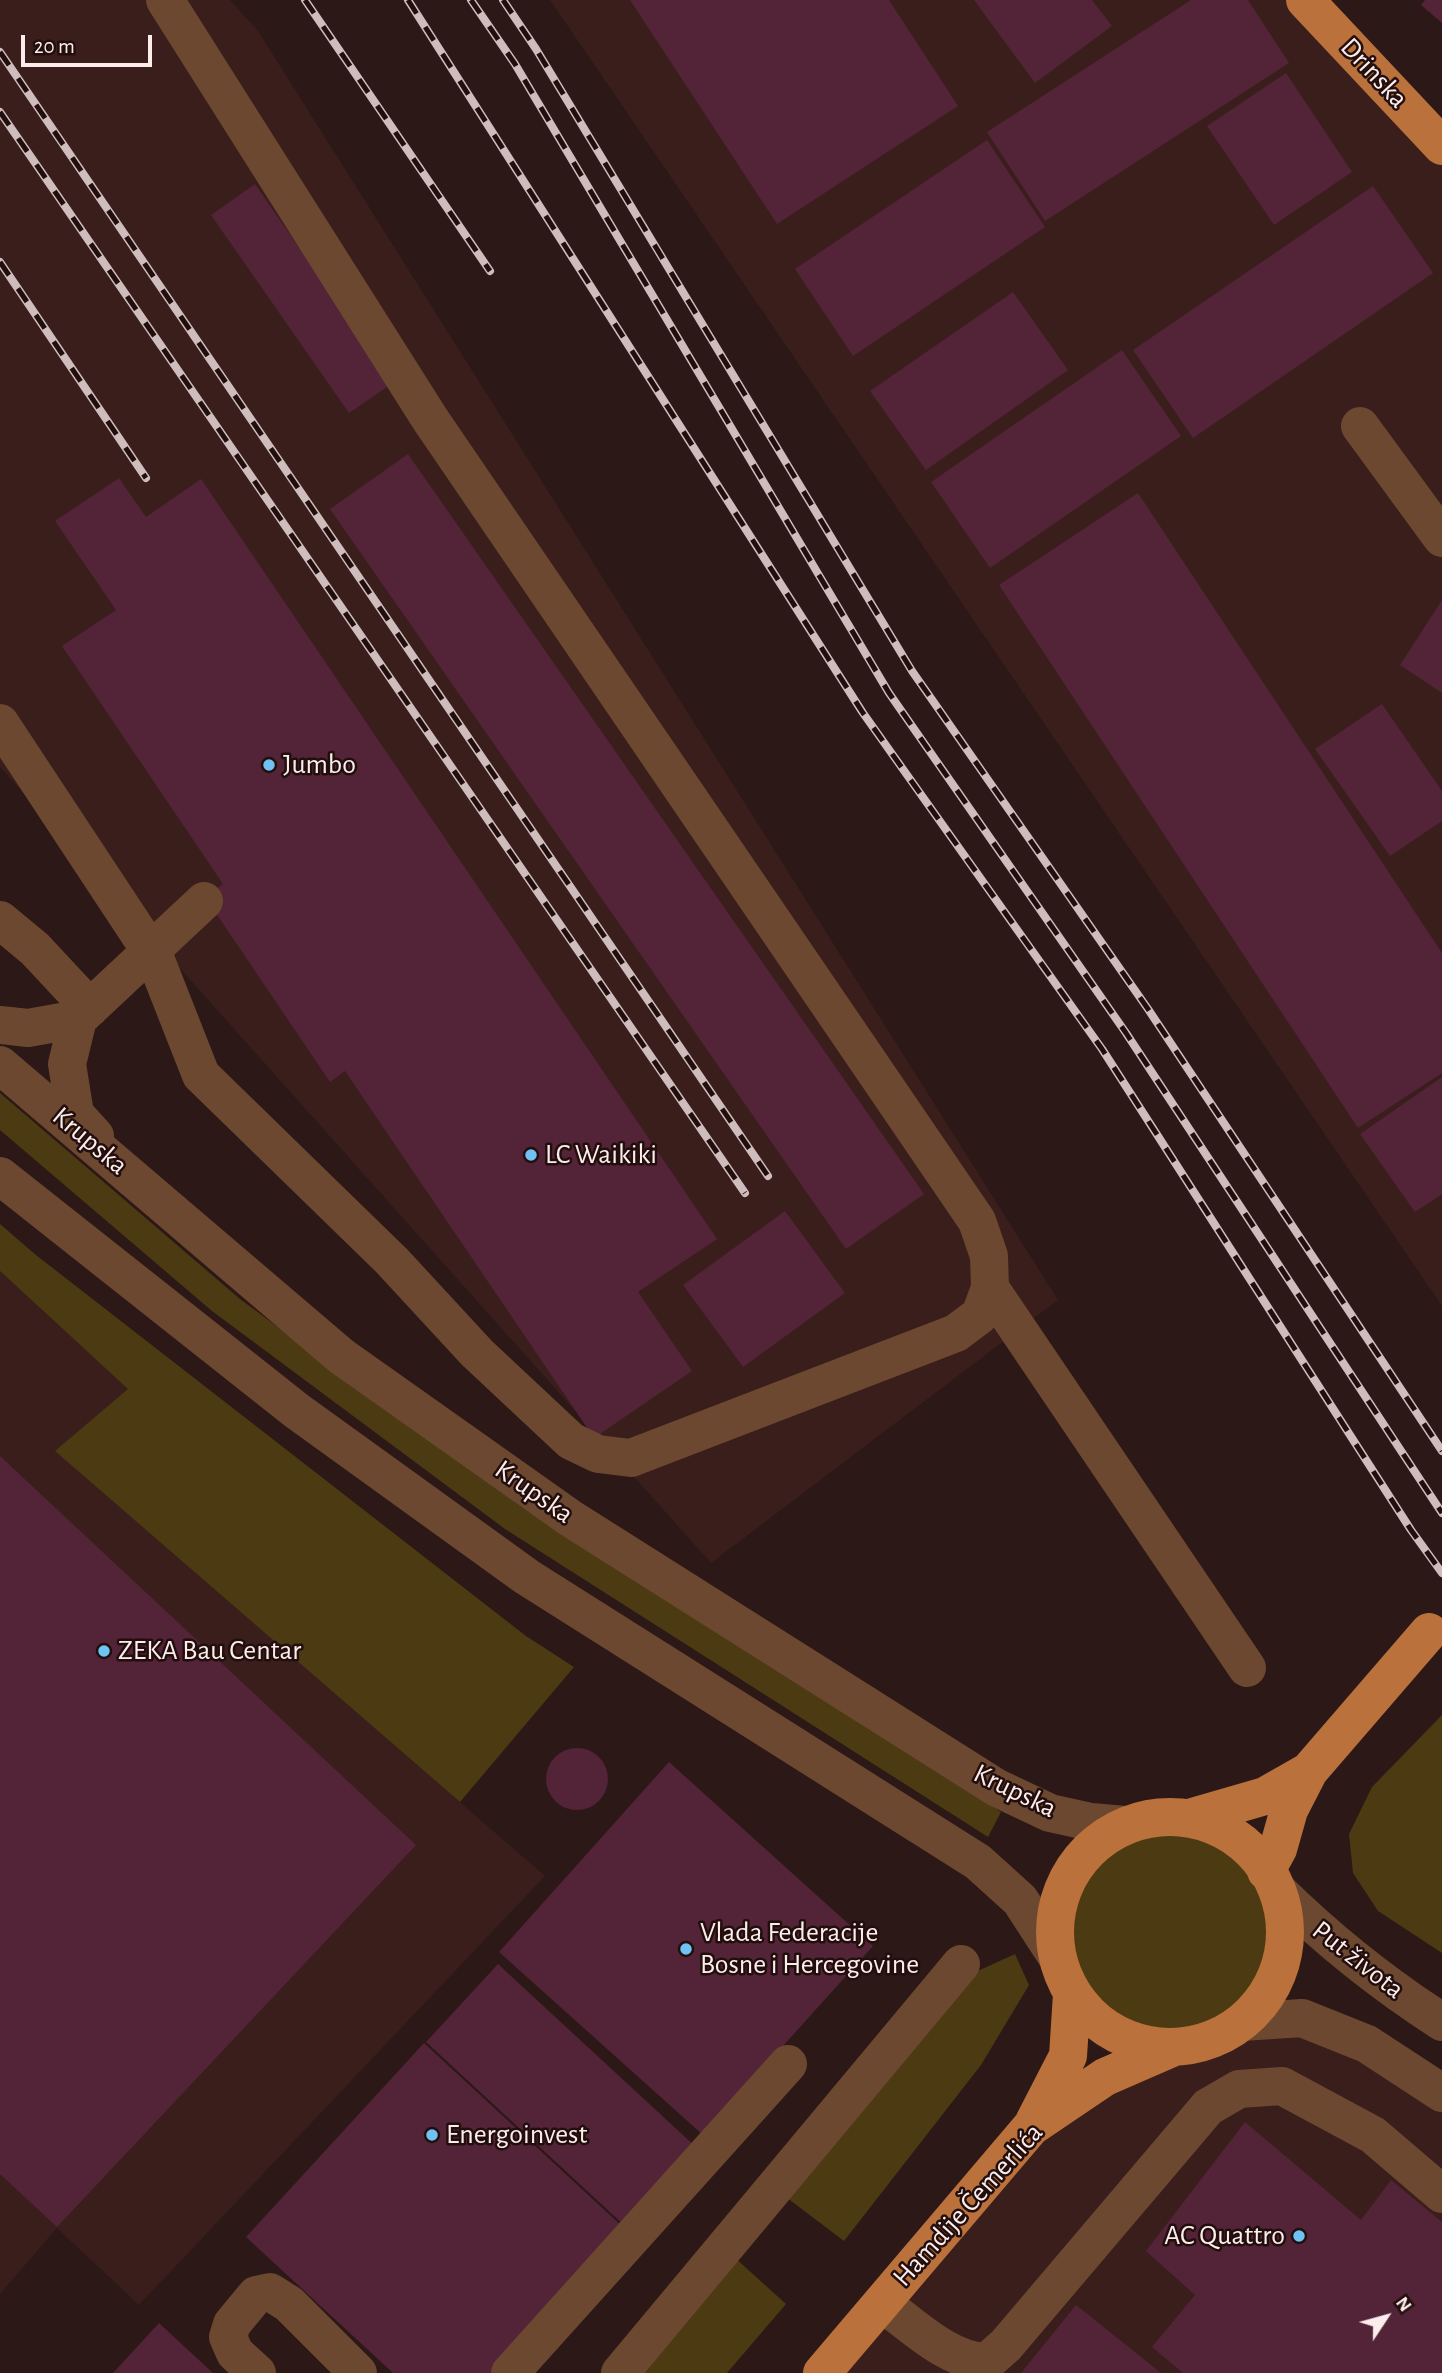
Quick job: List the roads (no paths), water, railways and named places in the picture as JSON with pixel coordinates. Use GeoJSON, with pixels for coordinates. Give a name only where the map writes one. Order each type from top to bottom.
{"type":"FeatureCollection","features":[{"type":"Feature","properties":{"kind":"main road","name":"Drinska"},"geometry":{"type":"LineString","coordinates":[[1306,0],[1442,146]]}},
{"type":"Feature","properties":{"kind":"main road"},"geometry":{"type":"LineString","coordinates":[[1272,1881],[1289,1811],[1309,1771],[1429,1632]]}},
{"type":"Feature","properties":{"kind":"main road"},"geometry":{"type":"LineString","coordinates":[[1189,1818],[1265,1796],[1309,1771]]}},
{"type":"Feature","properties":{"kind":"main road"},"geometry":{"type":"LineString","coordinates":[[1163,1816],[1189,1818],[1233,1835],[1260,1860],[1272,1881],[1286,1927],[1281,1964],[1266,1996],[1242,2022],[1210,2041],[1174,2047],[1134,2042],[1099,2024],[1072,1994],[1057,1956],[1055,1917],[1067,1879],[1091,1846],[1125,1825],[1163,1816]]}},
{"type":"Feature","properties":{"kind":"main road"},"geometry":{"type":"LineString","coordinates":[[1031,2127],[1068,2056],[1072,1994]]}},
{"type":"Feature","properties":{"kind":"main road","name":"Hamdije Čemerlića"},"geometry":{"type":"LineString","coordinates":[[822,2373],[1031,2127],[1105,2077],[1174,2047]]}},
{"type":"Feature","properties":{"kind":"street"},"geometry":{"type":"LineString","coordinates":[[0,723],[150,950],[201,1075],[392,1261],[477,1353],[571,1441],[598,1454],[631,1458],[956,1333],[980,1315],[990,1288],[989,1256],[977,1221],[430,419],[164,0]]}},
{"type":"Feature","properties":{"kind":"street"},"geometry":{"type":"LineString","coordinates":[[1360,426],[1442,538]]}},
{"type":"Feature","properties":{"kind":"street"},"geometry":{"type":"LineString","coordinates":[[128,1172],[75,1114],[66,1064],[84,1013],[204,901]]}},
{"type":"Feature","properties":{"kind":"street"},"geometry":{"type":"LineString","coordinates":[[0,920],[35,949],[84,1013]]}},
{"type":"Feature","properties":{"kind":"street"},"geometry":{"type":"LineString","coordinates":[[0,1025],[28,1028],[84,1013]]}},
{"type":"Feature","properties":{"kind":"street","name":"Krupska"},"geometry":{"type":"LineString","coordinates":[[0,1065],[341,1356],[570,1518],[997,1788],[1051,1813],[1091,1822],[1125,1825]]}},
{"type":"Feature","properties":{"kind":"street"},"geometry":{"type":"LineString","coordinates":[[0,1176],[297,1411],[527,1577],[978,1862],[1020,1900],[1057,1956]]}},
{"type":"Feature","properties":{"kind":"street"},"geometry":{"type":"LineString","coordinates":[[990,1288],[1247,1668]]}},
{"type":"Feature","properties":{"kind":"street","name":"Put života"},"geometry":{"type":"LineString","coordinates":[[1272,1881],[1311,1923],[1362,1967],[1442,2022]]}},
{"type":"Feature","properties":{"kind":"street"},"geometry":{"type":"LineString","coordinates":[[620,2373],[961,1964]]}},
{"type":"Feature","properties":{"kind":"street"},"geometry":{"type":"LineString","coordinates":[[1242,2022],[1302,2018],[1367,2044],[1442,2093]]}},
{"type":"Feature","properties":{"kind":"street"},"geometry":{"type":"LineString","coordinates":[[510,2373],[788,2064]]}},
{"type":"Feature","properties":{"kind":"street"},"geometry":{"type":"LineString","coordinates":[[882,2302],[968,2368],[986,2362],[1006,2345],[1208,2107],[1239,2089],[1282,2086],[1373,2134],[1442,2194]]}},
{"type":"Feature","properties":{"kind":"street"},"geometry":{"type":"LineString","coordinates":[[257,2373],[235,2353],[228,2337],[232,2324],[256,2295],[270,2292],[289,2304],[358,2373]]}},
{"type":"Feature","properties":{"kind":"railway"},"geometry":{"type":"LineString","coordinates":[[305,0],[490,271]]}},
{"type":"Feature","properties":{"kind":"railway"},"geometry":{"type":"LineString","coordinates":[[408,0],[863,713],[1102,1049],[1411,1530],[1442,1573]]}},
{"type":"Feature","properties":{"kind":"railway"},"geometry":{"type":"LineString","coordinates":[[471,0],[515,64],[889,693],[1126,1033],[1442,1513]]}},
{"type":"Feature","properties":{"kind":"railway"},"geometry":{"type":"LineString","coordinates":[[503,0],[536,49],[912,671],[1148,1009],[1442,1451]]}},
{"type":"Feature","properties":{"kind":"railway"},"geometry":{"type":"LineString","coordinates":[[0,52],[768,1176]]}},
{"type":"Feature","properties":{"kind":"railway"},"geometry":{"type":"LineString","coordinates":[[0,112],[745,1193]]}},
{"type":"Feature","properties":{"kind":"railway"},"geometry":{"type":"LineString","coordinates":[[0,262],[146,478]]}},
{"type":"Feature","properties":{"kind":"place","name":"Jumbo"},"geometry":{"type":"Point","coordinates":[269,765]}},
{"type":"Feature","properties":{"kind":"place","name":"LC Waikiki"},"geometry":{"type":"Point","coordinates":[531,1155]}},
{"type":"Feature","properties":{"kind":"place","name":"ZEKA Bau Centar"},"geometry":{"type":"Point","coordinates":[104,1651]}},
{"type":"Feature","properties":{"kind":"place","name":"Vlada Federacije Bosne i Hercegovine"},"geometry":{"type":"Point","coordinates":[686,1949]}},
{"type":"Feature","properties":{"kind":"place","name":"Energoinvest"},"geometry":{"type":"Point","coordinates":[432,2135]}},
{"type":"Feature","properties":{"kind":"place","name":"AC Quattro"},"geometry":{"type":"Point","coordinates":[1299,2236]}}]}
